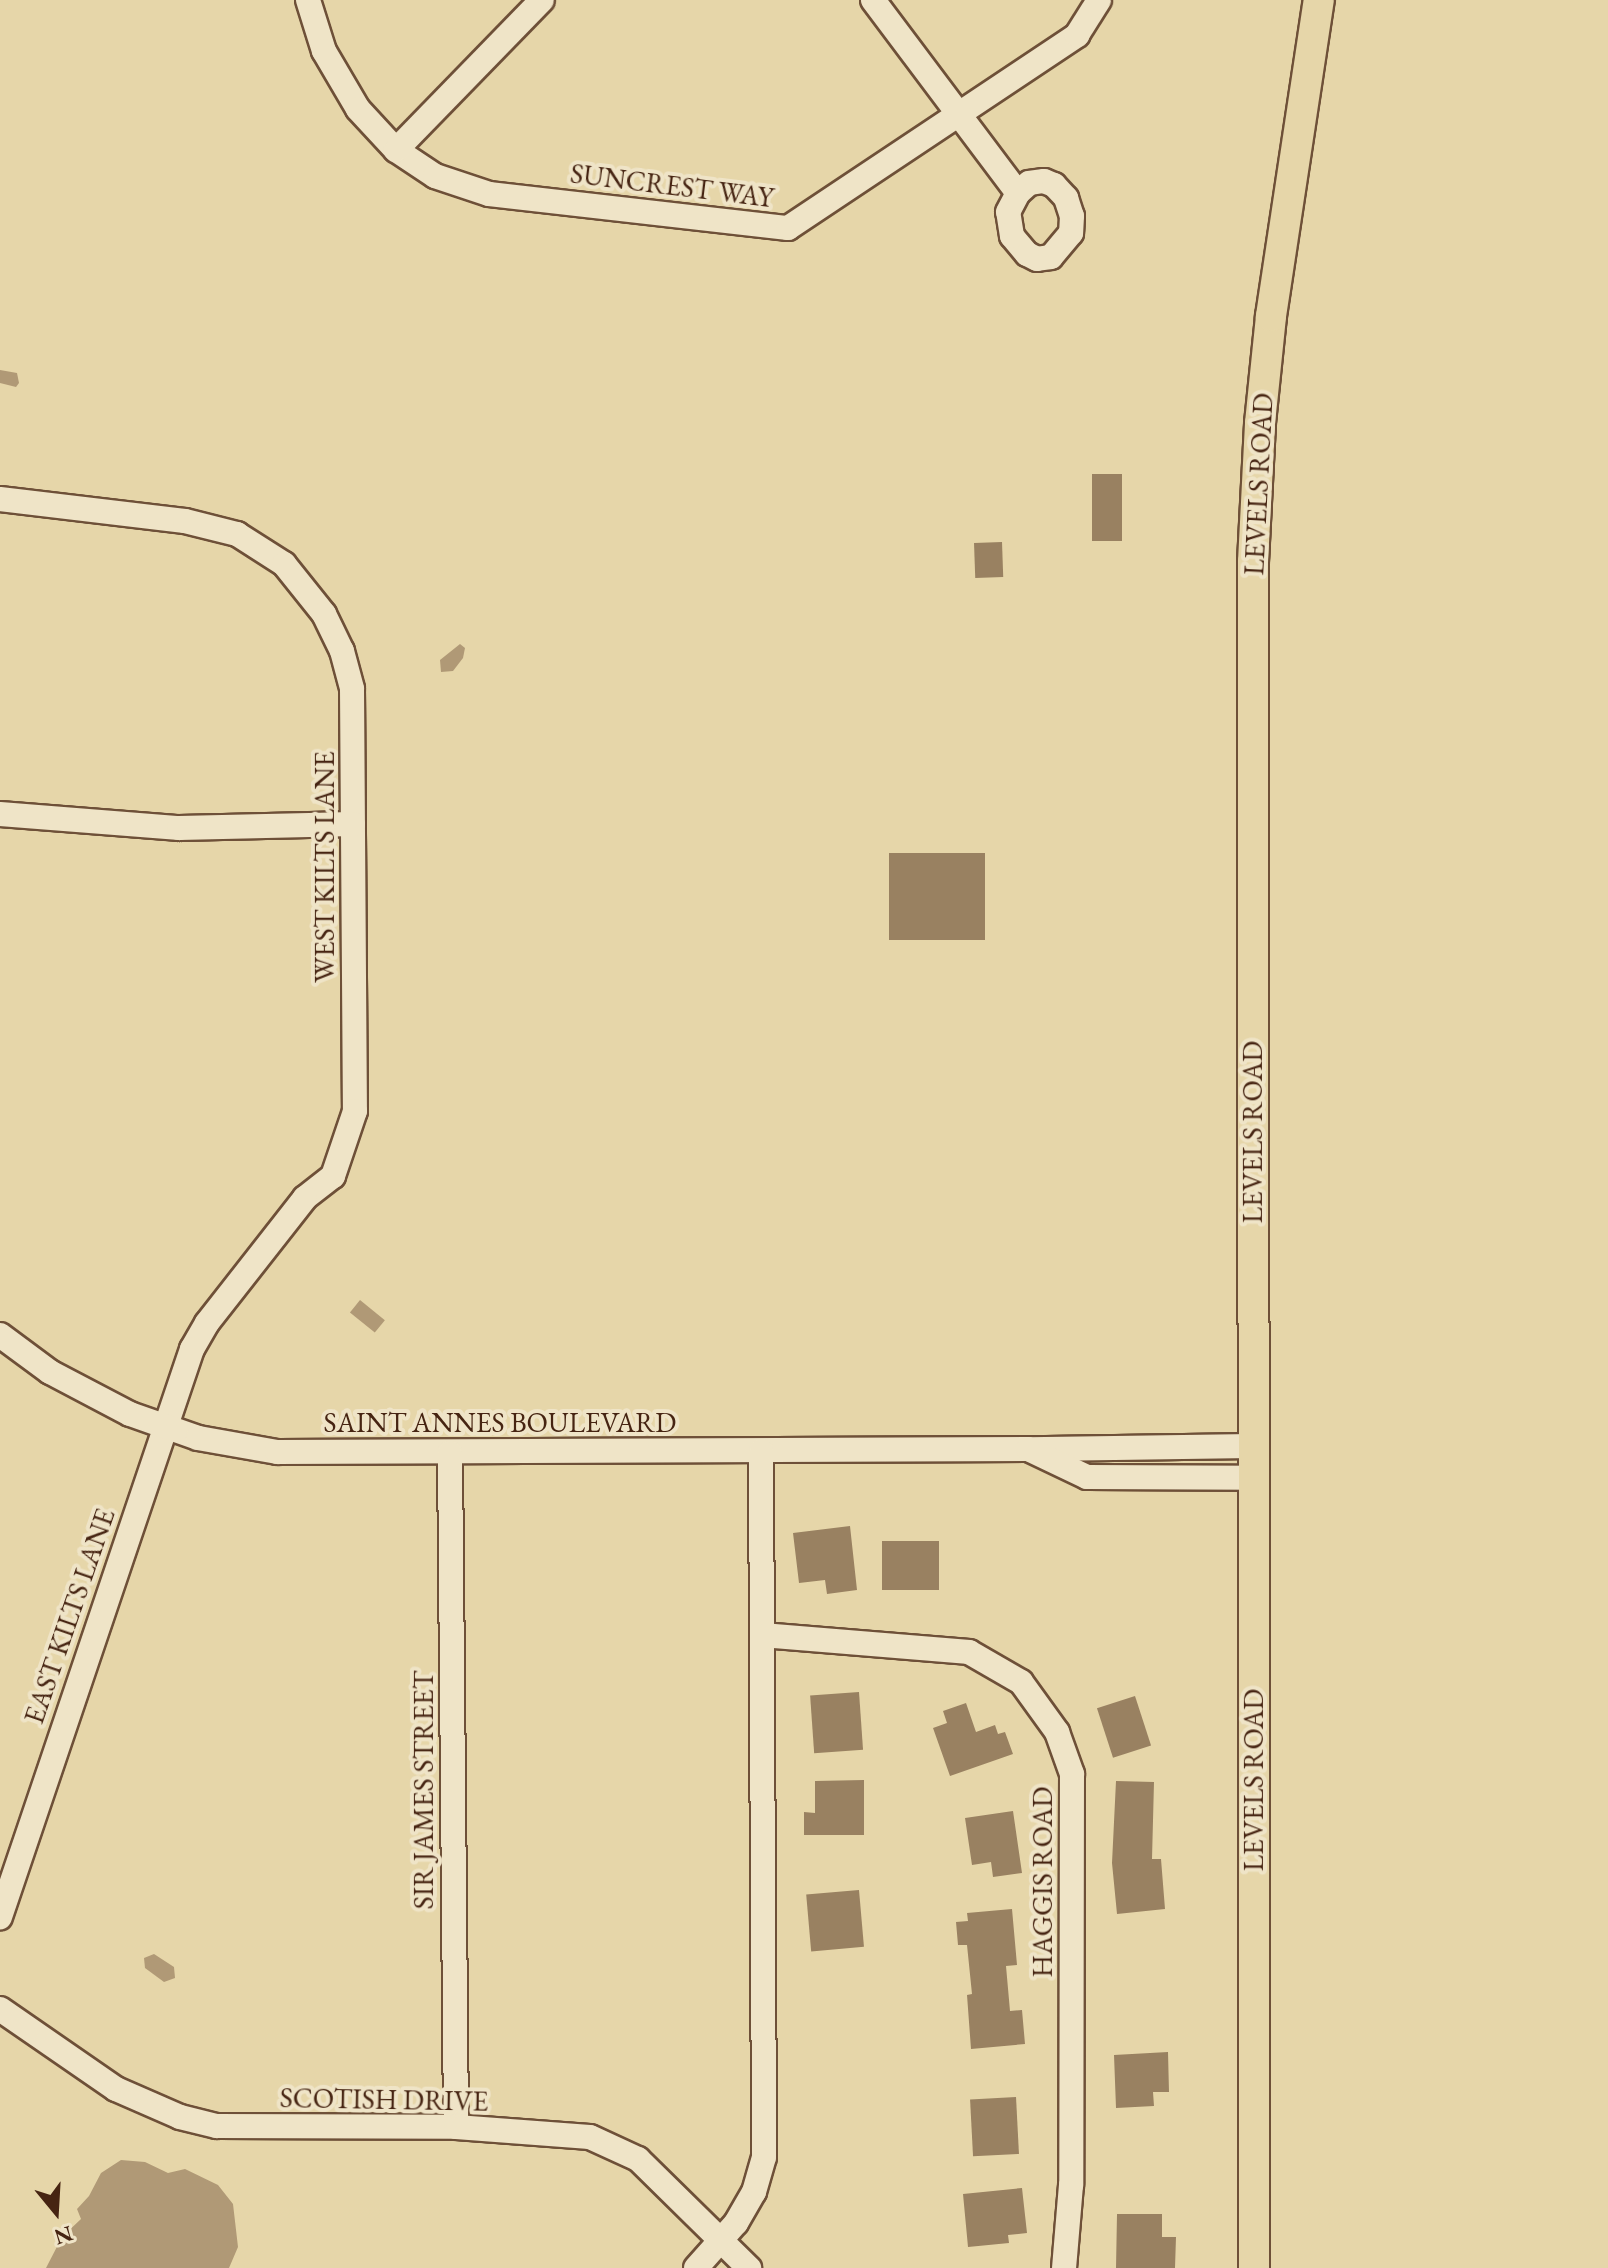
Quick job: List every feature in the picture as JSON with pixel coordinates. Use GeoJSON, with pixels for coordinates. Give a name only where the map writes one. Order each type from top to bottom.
{"type":"FeatureCollection","features":[{"type":"Feature","properties":{"kind":"main road","name":"LEVELS ROAD"},"geometry":{"type":"LineString","coordinates":[[1254,2268],[1254,515],[1271,316],[1319,0]]}},
{"type":"Feature","properties":{"kind":"street","name":"SUNCREST WAY"},"geometry":{"type":"LineString","coordinates":[[308,0],[324,51],[345,91],[371,125],[396,150],[435,176],[489,194],[788,228],[1077,35],[1099,0]]}},
{"type":"Feature","properties":{"kind":"street"},"geometry":{"type":"LineString","coordinates":[[396,150],[542,0]]}},
{"type":"Feature","properties":{"kind":"street"},"geometry":{"type":"LineString","coordinates":[[873,0],[956,115],[1018,193]]}},
{"type":"Feature","properties":{"kind":"street","name":"WEST KILTS LANE"},"geometry":{"type":"LineString","coordinates":[[0,499],[185,521],[237,534],[284,564],[324,614],[342,651],[352,689],[355,1111],[333,1176],[305,1198],[207,1323],[192,1349],[165,1426]]}},
{"type":"Feature","properties":{"kind":"street"},"geometry":{"type":"LineString","coordinates":[[0,814],[179,828],[353,824]]}},
{"type":"Feature","properties":{"kind":"street","name":"SAINT ANNES BOULEVARD"},"geometry":{"type":"LineString","coordinates":[[0,1335],[50,1372],[89,1394],[198,1438],[277,1452],[1252,1446]]}},
{"type":"Feature","properties":{"kind":"street","name":"EAST KILTS LANE"},"geometry":{"type":"LineString","coordinates":[[0,1917],[165,1426]]}},
{"type":"Feature","properties":{"kind":"street","name":"SAINT ANNES BOULEVARD"},"geometry":{"type":"LineString","coordinates":[[1028,1449],[1087,1477],[1252,1478]]}},
{"type":"Feature","properties":{"kind":"street"},"geometry":{"type":"LineString","coordinates":[[696,2268],[736,2223],[754,2192],[764,2157],[761,1451]]}},
{"type":"Feature","properties":{"kind":"street","name":"SIR JAMES STREET"},"geometry":{"type":"LineString","coordinates":[[450,1453],[456,2127]]}},
{"type":"Feature","properties":{"kind":"street","name":"HAGGIS ROAD"},"geometry":{"type":"LineString","coordinates":[[762,1635],[969,1652],[1021,1682],[1057,1732],[1072,1774],[1071,2185],[1064,2268]]}},
{"type":"Feature","properties":{"kind":"street","name":"SCOTISH DRIVE"},"geometry":{"type":"LineString","coordinates":[[0,2009],[116,2089],[154,2107],[217,2126],[456,2127],[590,2137],[638,2159],[749,2268]]}},
{"type":"Feature","properties":{"kind":"shaded area"},"geometry":{"type":"Polygon","coordinates":[[[0,370],[17,373],[19,383],[16,387],[0,383],[0,370]]]}},
{"type":"Feature","properties":{"kind":"shaded area"},"geometry":{"type":"Polygon","coordinates":[[[460,644],[465,648],[463,658],[453,671],[441,672],[440,660],[460,644]]]}},
{"type":"Feature","properties":{"kind":"shaded area"},"geometry":{"type":"Polygon","coordinates":[[[360,1300],[385,1320],[375,1333],[350,1312],[360,1300]]]}},
{"type":"Feature","properties":{"kind":"shaded area"},"geometry":{"type":"Polygon","coordinates":[[[154,1954],[174,1967],[175,1978],[164,1982],[145,1968],[144,1958],[154,1954]]]}},
{"type":"Feature","properties":{"kind":"shaded area"},"geometry":{"type":"Polygon","coordinates":[[[121,2160],[145,2162],[168,2173],[185,2169],[218,2185],[233,2204],[238,2247],[229,2268],[46,2268],[62,2237],[81,2219],[77,2209],[89,2196],[101,2173],[121,2160]]]}},
{"type":"Feature","properties":{"kind":"building"},"geometry":{"type":"Polygon","coordinates":[[[1092,474],[1122,474],[1122,541],[1092,541],[1092,474]]]}},
{"type":"Feature","properties":{"kind":"building"},"geometry":{"type":"Polygon","coordinates":[[[1002,542],[1003,577],[975,578],[974,543],[1002,542]]]}},
{"type":"Feature","properties":{"kind":"building"},"geometry":{"type":"Polygon","coordinates":[[[889,853],[985,853],[985,940],[889,940],[889,853]]]}},
{"type":"Feature","properties":{"kind":"building"},"geometry":{"type":"Polygon","coordinates":[[[850,1526],[857,1590],[827,1594],[825,1580],[799,1583],[793,1533],[850,1526]]]}},
{"type":"Feature","properties":{"kind":"building"},"geometry":{"type":"Polygon","coordinates":[[[882,1541],[939,1541],[939,1590],[882,1590],[882,1541]]]}},
{"type":"Feature","properties":{"kind":"building"},"geometry":{"type":"Polygon","coordinates":[[[859,1692],[863,1750],[814,1753],[810,1695],[859,1692]]]}},
{"type":"Feature","properties":{"kind":"building"},"geometry":{"type":"Polygon","coordinates":[[[1135,1696],[1151,1745],[1113,1758],[1097,1708],[1135,1696]]]}},
{"type":"Feature","properties":{"kind":"building"},"geometry":{"type":"Polygon","coordinates":[[[966,1703],[976,1732],[995,1725],[998,1734],[1005,1732],[1013,1754],[950,1776],[933,1728],[947,1723],[943,1711],[966,1703]]]}},
{"type":"Feature","properties":{"kind":"building"},"geometry":{"type":"Polygon","coordinates":[[[864,1780],[864,1835],[804,1835],[804,1812],[815,1813],[815,1781],[864,1780]]]}},
{"type":"Feature","properties":{"kind":"building"},"geometry":{"type":"Polygon","coordinates":[[[1116,1781],[1154,1782],[1152,1859],[1161,1859],[1165,1909],[1117,1914],[1112,1863],[1116,1781]]]}},
{"type":"Feature","properties":{"kind":"building"},"geometry":{"type":"Polygon","coordinates":[[[1013,1811],[1022,1873],[993,1877],[991,1862],[972,1865],[965,1818],[1013,1811]]]}},
{"type":"Feature","properties":{"kind":"building"},"geometry":{"type":"Polygon","coordinates":[[[859,1890],[864,1947],[811,1951],[806,1895],[859,1890]]]}},
{"type":"Feature","properties":{"kind":"building"},"geometry":{"type":"Polygon","coordinates":[[[1012,1909],[1017,1965],[1006,1966],[1010,2011],[1022,2010],[1025,2044],[971,2049],[967,1995],[972,1994],[967,1945],[958,1945],[956,1922],[968,1921],[967,1913],[1012,1909]]]}},
{"type":"Feature","properties":{"kind":"building"},"geometry":{"type":"Polygon","coordinates":[[[1168,2052],[1169,2092],[1153,2092],[1154,2106],[1116,2108],[1114,2055],[1168,2052]]]}},
{"type":"Feature","properties":{"kind":"building"},"geometry":{"type":"Polygon","coordinates":[[[1016,2097],[1019,2154],[973,2156],[970,2099],[1016,2097]]]}},
{"type":"Feature","properties":{"kind":"building"},"geometry":{"type":"Polygon","coordinates":[[[1022,2188],[1027,2233],[1008,2235],[1009,2243],[968,2247],[963,2194],[1022,2188]]]}},
{"type":"Feature","properties":{"kind":"building"},"geometry":{"type":"Polygon","coordinates":[[[1117,2214],[1162,2214],[1162,2237],[1176,2237],[1175,2268],[1116,2268],[1117,2214]]]}}]}
